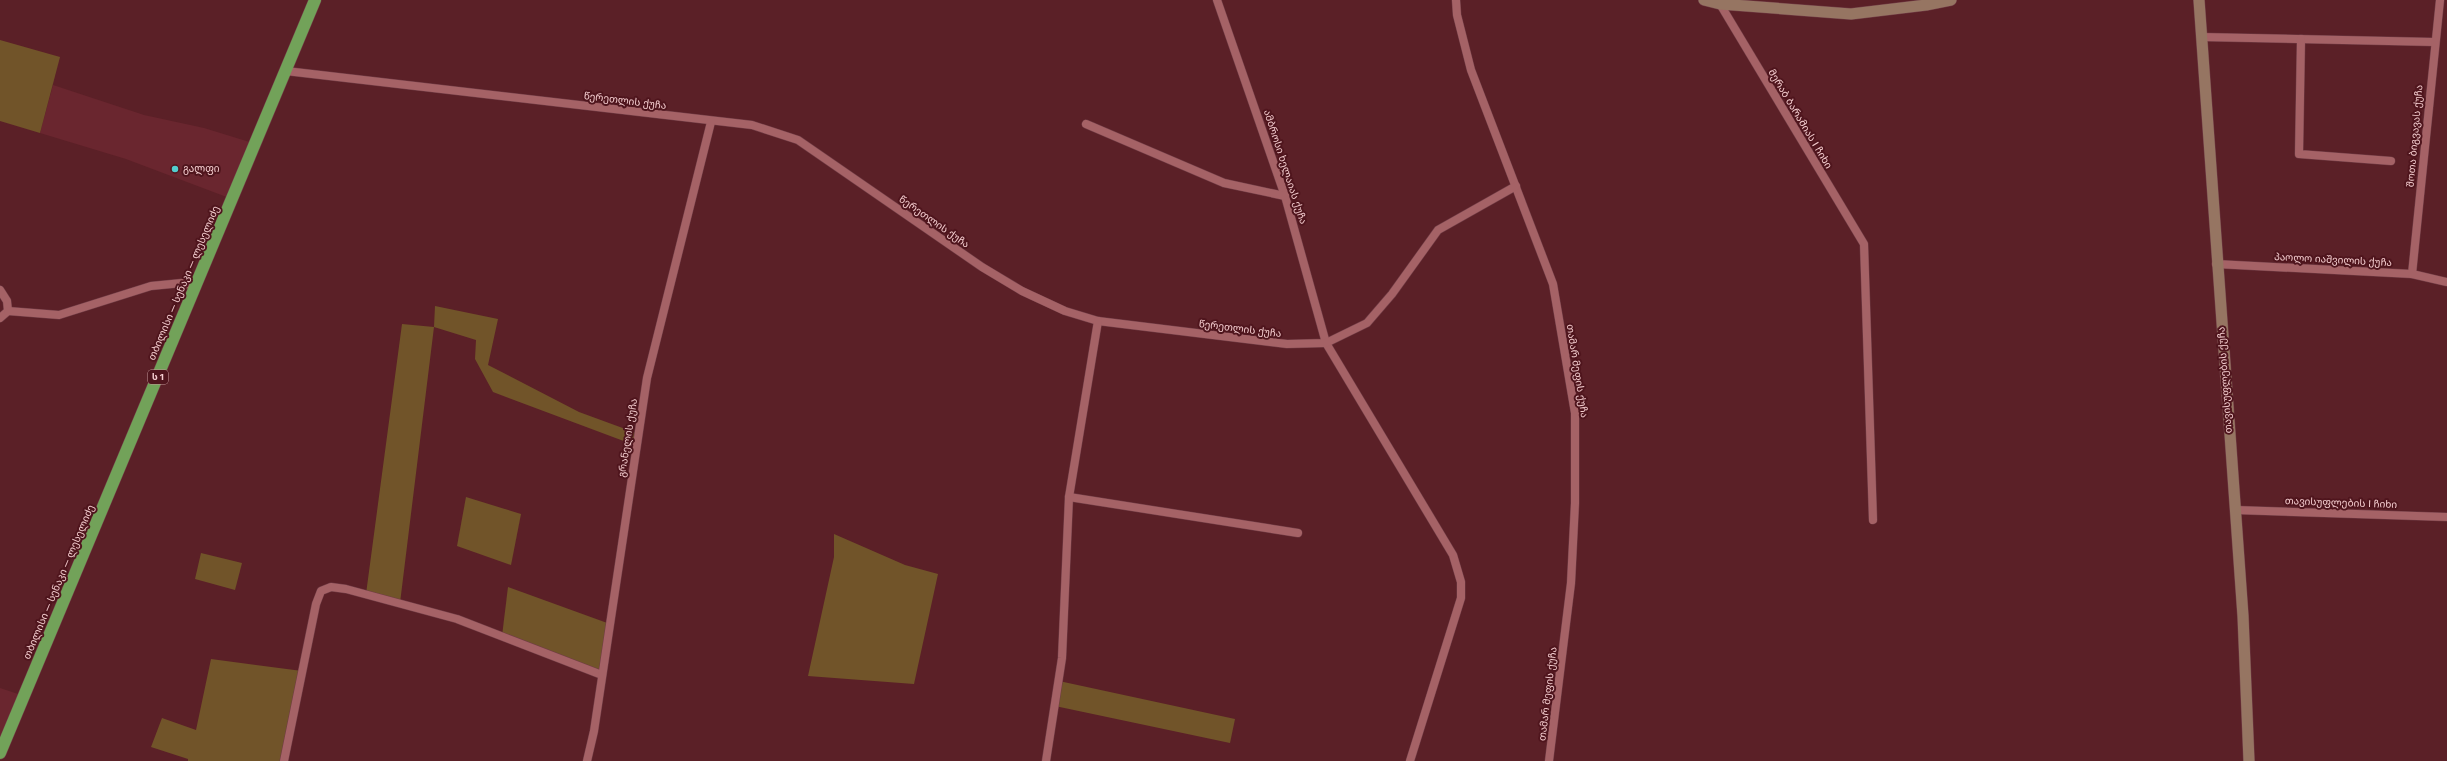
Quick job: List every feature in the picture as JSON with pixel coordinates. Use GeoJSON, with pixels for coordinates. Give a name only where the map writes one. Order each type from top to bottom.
{"type":"FeatureCollection","features":[{"type":"Feature","properties":{"kind":"highway","name":"თბილისი — სენაკი — ლესელიძე"},"geometry":{"type":"LineString","coordinates":[[0,753],[315,0]]}},
{"type":"Feature","properties":{"kind":"main road"},"geometry":{"type":"LineString","coordinates":[[1704,0],[1850,14],[1926,5],[1951,0]]}},
{"type":"Feature","properties":{"kind":"main road","name":"თავისუფლების ქუჩა"},"geometry":{"type":"LineString","coordinates":[[2198,0],[2216,264],[2243,616],[2249,761]]}},
{"type":"Feature","properties":{"kind":"street","name":"ამბროსი ხელაიას ქუჩა"},"geometry":{"type":"LineString","coordinates":[[1217,0],[1285,196],[1326,344],[1453,555],[1461,582],[1461,598],[1410,761]]}},
{"type":"Feature","properties":{"kind":"street","name":"თამარ მეფის ქუჩა"},"geometry":{"type":"LineString","coordinates":[[1456,0],[1457,15],[1471,70],[1553,284],[1575,413],[1571,583],[1549,761]]}},
{"type":"Feature","properties":{"kind":"street","name":"მერაბ ბარამიას I ჩიხი"},"geometry":{"type":"LineString","coordinates":[[1720,2],[1864,244],[1873,520]]}},
{"type":"Feature","properties":{"kind":"street","name":"შოთა ბიგვავას ქუჩა"},"geometry":{"type":"LineString","coordinates":[[2412,274],[2434,42],[2442,2]]}},
{"type":"Feature","properties":{"kind":"street"},"geometry":{"type":"LineString","coordinates":[[2201,37],[2434,42]]}},
{"type":"Feature","properties":{"kind":"street"},"geometry":{"type":"LineString","coordinates":[[2301,39],[2299,154],[2391,160]]}},
{"type":"Feature","properties":{"kind":"street","name":"წერეთლის ქუჩა"},"geometry":{"type":"LineString","coordinates":[[286,71],[712,122],[752,125],[798,140],[982,267],[1022,291],[1065,311],[1098,322],[1287,344],[1326,344],[1367,323],[1392,294],[1438,230],[1516,186]]}},
{"type":"Feature","properties":{"kind":"street","name":"გრანელის ქუჩა"},"geometry":{"type":"LineString","coordinates":[[587,761],[602,675],[648,378],[712,122]]}},
{"type":"Feature","properties":{"kind":"street"},"geometry":{"type":"LineString","coordinates":[[1086,124],[1224,183],[1285,196]]}},
{"type":"Feature","properties":{"kind":"street","name":"პაოლო იაშვილის ქუჩა"},"geometry":{"type":"LineString","coordinates":[[2216,264],[2412,274],[2447,282]]}},
{"type":"Feature","properties":{"kind":"street"},"geometry":{"type":"LineString","coordinates":[[0,318],[8,311],[59,315],[151,286],[182,282],[196,286]]}},
{"type":"Feature","properties":{"kind":"street"},"geometry":{"type":"LineString","coordinates":[[0,290],[7,301],[8,311]]}},
{"type":"Feature","properties":{"kind":"street"},"geometry":{"type":"LineString","coordinates":[[1046,761],[1062,658],[1069,496],[1098,322]]}},
{"type":"Feature","properties":{"kind":"street"},"geometry":{"type":"LineString","coordinates":[[1069,496],[1298,533]]}},
{"type":"Feature","properties":{"kind":"street","name":"თავისუფლების I ჩიხი"},"geometry":{"type":"LineString","coordinates":[[2235,510],[2447,517]]}},
{"type":"Feature","properties":{"kind":"street"},"geometry":{"type":"LineString","coordinates":[[284,761],[316,604],[321,591],[331,587],[346,589],[457,618],[602,675]]}},
{"type":"Feature","properties":{"kind":"shaded area"},"geometry":{"type":"Polygon","coordinates":[[[0,40],[60,57],[40,133],[0,121],[0,40]]]}},
{"type":"Feature","properties":{"kind":"shaded area"},"geometry":{"type":"Polygon","coordinates":[[[53,85],[144,115],[204,128],[256,144],[232,199],[126,159],[40,133],[53,85]]]}},
{"type":"Feature","properties":{"kind":"shaded area"},"geometry":{"type":"Polygon","coordinates":[[[435,306],[498,319],[488,365],[579,412],[639,434],[637,446],[493,392],[475,359],[476,340],[434,327],[435,306]]]}},
{"type":"Feature","properties":{"kind":"shaded area"},"geometry":{"type":"Polygon","coordinates":[[[402,324],[434,327],[400,603],[366,594],[402,324]]]}},
{"type":"Feature","properties":{"kind":"shaded area"},"geometry":{"type":"Polygon","coordinates":[[[466,497],[521,514],[511,565],[457,546],[466,497]]]}},
{"type":"Feature","properties":{"kind":"shaded area"},"geometry":{"type":"Polygon","coordinates":[[[834,534],[905,565],[938,574],[914,684],[808,676],[834,557],[834,534]]]}},
{"type":"Feature","properties":{"kind":"shaded area"},"geometry":{"type":"Polygon","coordinates":[[[201,553],[242,563],[235,590],[195,579],[201,553]]]}},
{"type":"Feature","properties":{"kind":"shaded area"},"geometry":{"type":"Polygon","coordinates":[[[508,587],[610,624],[602,675],[502,636],[508,587]]]}},
{"type":"Feature","properties":{"kind":"shaded area"},"geometry":{"type":"Polygon","coordinates":[[[211,659],[302,671],[284,761],[188,761],[188,759],[151,747],[162,718],[196,730],[211,659]]]}},
{"type":"Feature","properties":{"kind":"shaded area"},"geometry":{"type":"Polygon","coordinates":[[[1059,681],[1235,719],[1230,743],[1055,706],[1059,681]]]}},
{"type":"Feature","properties":{"kind":"shaded area"},"geometry":{"type":"Polygon","coordinates":[[[0,688],[24,696],[0,753],[0,688]]]}},
{"type":"Feature","properties":{"kind":"place","name":"გალფი"},"geometry":{"type":"Point","coordinates":[175,169]}}]}
